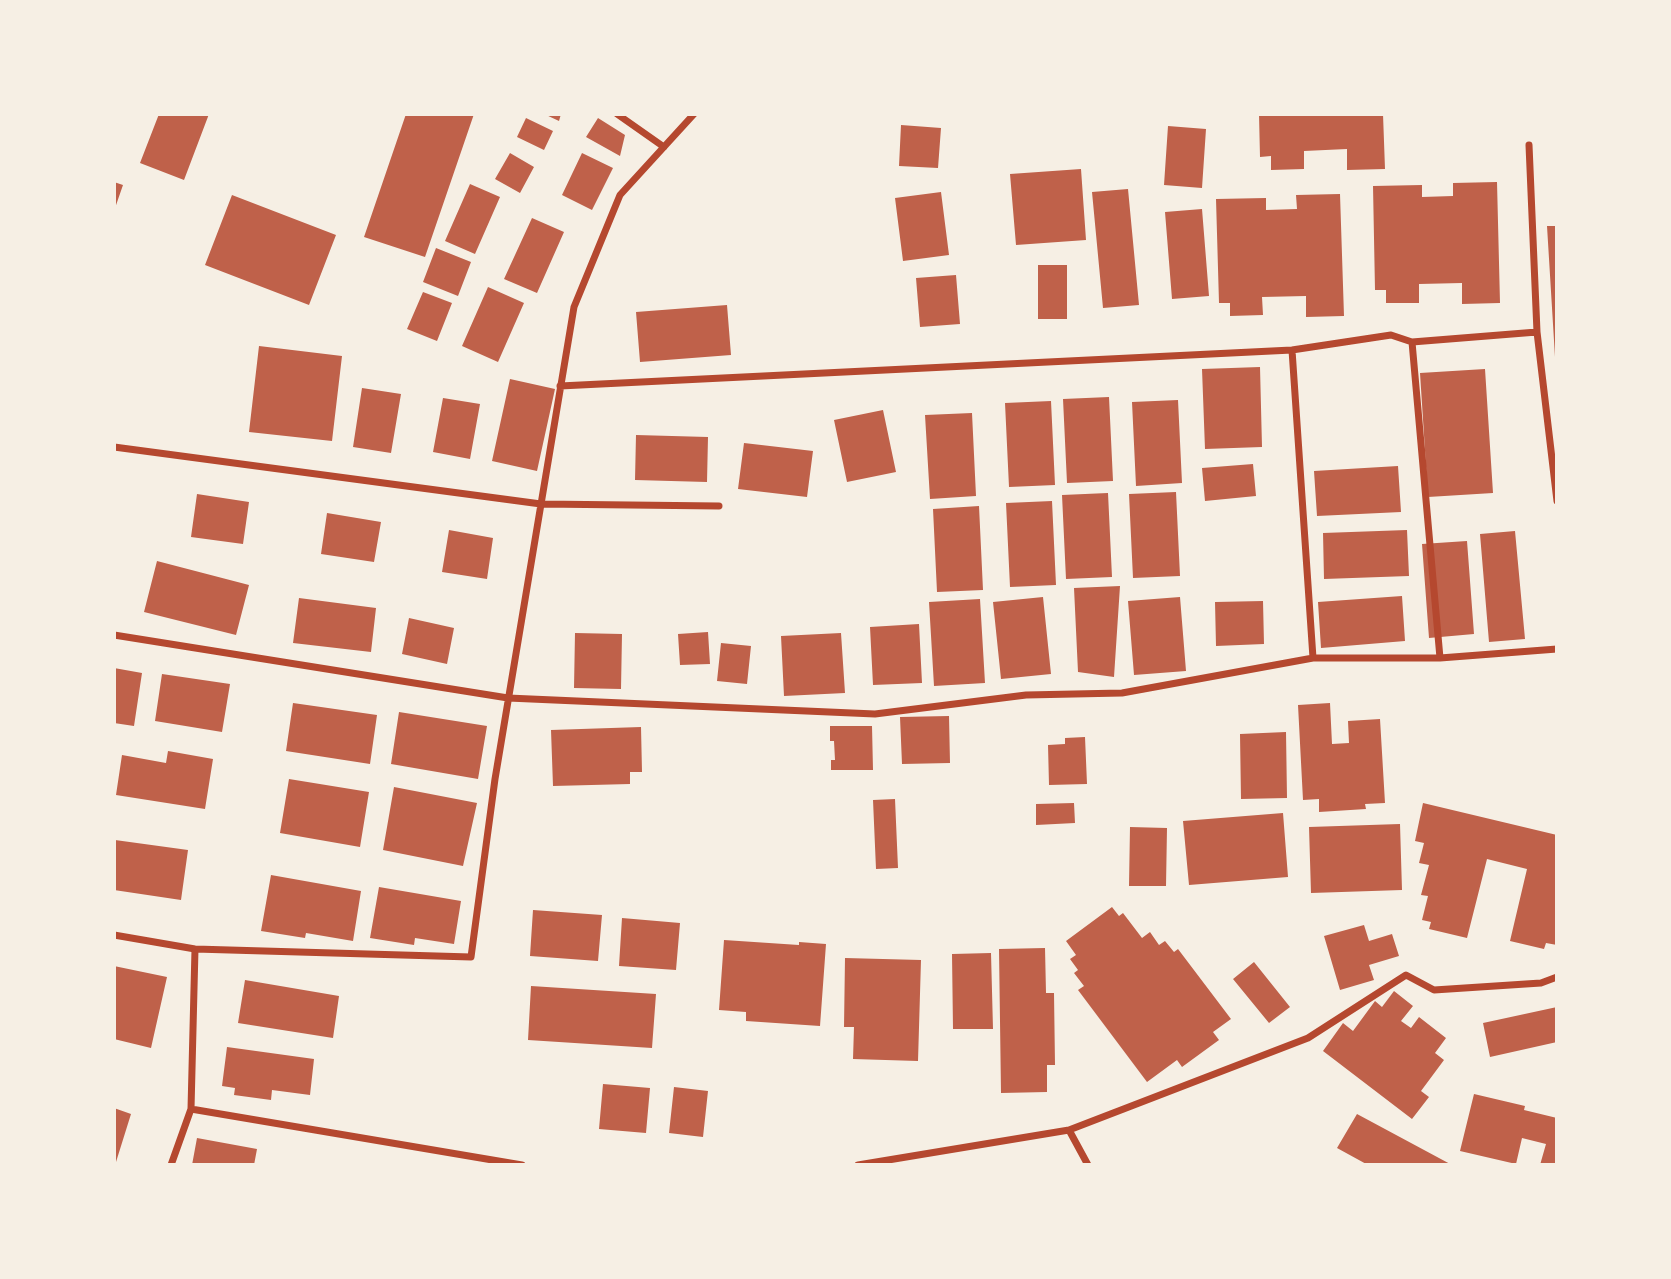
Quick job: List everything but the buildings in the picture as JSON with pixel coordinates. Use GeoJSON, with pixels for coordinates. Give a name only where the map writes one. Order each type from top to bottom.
{"type":"FeatureCollection","features":[{"type":"Feature","properties":{"kind":"street"},"geometry":{"type":"LineString","coordinates":[[617,114],[664,147]]}},
{"type":"Feature","properties":{"kind":"street"},"geometry":{"type":"LineString","coordinates":[[114,936],[195,949],[471,957],[495,779],[574,307],[620,195],[694,114]]}},
{"type":"Feature","properties":{"kind":"street"},"geometry":{"type":"LineString","coordinates":[[1529,145],[1537,332],[1557,500]]}},
{"type":"Feature","properties":{"kind":"street"},"geometry":{"type":"LineString","coordinates":[[560,386],[1292,350],[1391,335],[1412,342],[1537,332]]}},
{"type":"Feature","properties":{"kind":"street"},"geometry":{"type":"LineString","coordinates":[[1412,342],[1440,658]]}},
{"type":"Feature","properties":{"kind":"street"},"geometry":{"type":"LineString","coordinates":[[1292,350],[1313,658]]}},
{"type":"Feature","properties":{"kind":"street"},"geometry":{"type":"LineString","coordinates":[[114,447],[541,504],[719,506]]}},
{"type":"Feature","properties":{"kind":"street"},"geometry":{"type":"LineString","coordinates":[[114,635],[508,698],[875,714],[1026,695],[1122,693],[1313,658],[1440,658],[1557,649]]}},
{"type":"Feature","properties":{"kind":"street"},"geometry":{"type":"LineString","coordinates":[[171,1165],[191,1109],[195,949]]}},
{"type":"Feature","properties":{"kind":"street"},"geometry":{"type":"LineString","coordinates":[[858,1165],[1069,1130],[1308,1038],[1406,975],[1434,990],[1541,983],[1557,977]]}},
{"type":"Feature","properties":{"kind":"street"},"geometry":{"type":"LineString","coordinates":[[191,1109],[522,1165]]}},
{"type":"Feature","properties":{"kind":"street"},"geometry":{"type":"LineString","coordinates":[[1069,1130],[1088,1165]]}}]}
